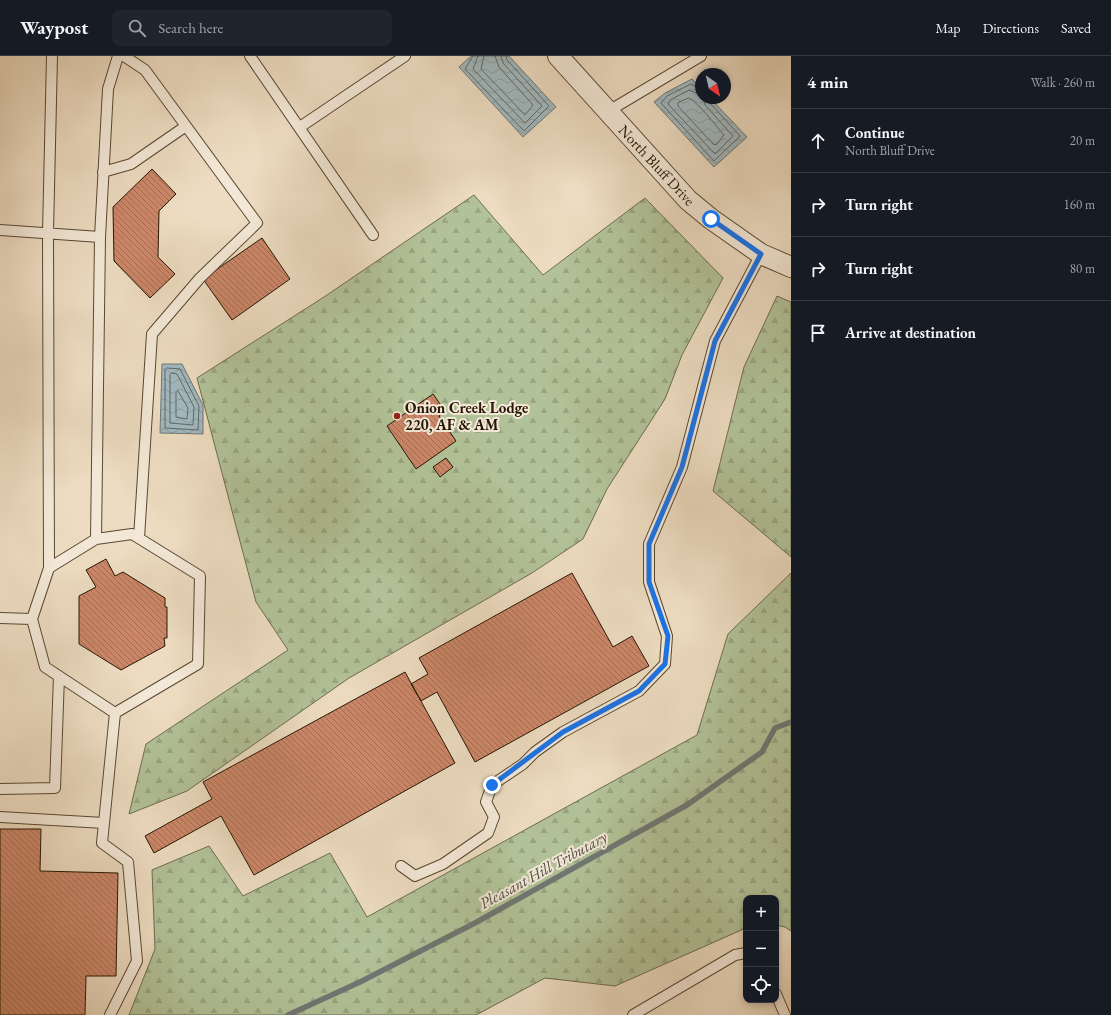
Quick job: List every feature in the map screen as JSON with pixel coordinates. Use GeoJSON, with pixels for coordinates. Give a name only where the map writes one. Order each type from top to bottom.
{"type":"FeatureCollection","features":[{"type":"Feature","properties":{"kind":"street","name":"North Bluff Drive"},"geometry":{"type":"LineString","coordinates":[[558,56],[688,200],[711,219],[761,254],[789,263]]}},
{"type":"Feature","properties":{"kind":"lane"},"geometry":{"type":"LineString","coordinates":[[52,56],[48,233],[49,568],[32,619],[45,667],[114,713]]}},
{"type":"Feature","properties":{"kind":"lane"},"geometry":{"type":"LineString","coordinates":[[96,539],[100,237],[108,89],[118,56]]}},
{"type":"Feature","properties":{"kind":"lane"},"geometry":{"type":"LineString","coordinates":[[124,56],[145,70],[257,222],[200,278],[152,334],[139,538]]}},
{"type":"Feature","properties":{"kind":"lane"},"geometry":{"type":"LineString","coordinates":[[250,56],[374,234]]}},
{"type":"Feature","properties":{"kind":"lane"},"geometry":{"type":"LineString","coordinates":[[300,128],[405,56]]}},
{"type":"Feature","properties":{"kind":"lane"},"geometry":{"type":"LineString","coordinates":[[607,112],[701,56]]}},
{"type":"Feature","properties":{"kind":"lane"},"geometry":{"type":"LineString","coordinates":[[103,172],[132,164],[186,126]]}},
{"type":"Feature","properties":{"kind":"lane"},"geometry":{"type":"LineString","coordinates":[[0,230],[100,237]]}},
{"type":"Feature","properties":{"kind":"lane"},"geometry":{"type":"LineString","coordinates":[[401,866],[415,876],[443,864],[488,833],[494,817],[486,802],[492,785],[563,732],[639,691],[665,664],[668,636],[649,582],[649,544],[682,467],[715,341],[761,254]]}},
{"type":"Feature","properties":{"kind":"lane"},"geometry":{"type":"LineString","coordinates":[[49,568],[96,539],[132,534],[200,576],[198,664],[114,713]]}},
{"type":"Feature","properties":{"kind":"lane"},"geometry":{"type":"LineString","coordinates":[[0,618],[32,619]]}},
{"type":"Feature","properties":{"kind":"lane"},"geometry":{"type":"LineString","coordinates":[[0,789],[55,788],[59,676]]}},
{"type":"Feature","properties":{"kind":"lane"},"geometry":{"type":"LineString","coordinates":[[110,1015],[137,961],[128,862],[102,843],[114,713]]}},
{"type":"Feature","properties":{"kind":"lane"},"geometry":{"type":"LineString","coordinates":[[0,817],[104,823]]}},
{"type":"Feature","properties":{"kind":"lane"},"geometry":{"type":"LineString","coordinates":[[633,1015],[735,955],[743,954]]}},
{"type":"Feature","properties":{"kind":"lane"},"geometry":{"type":"LineString","coordinates":[[779,1001],[785,1015]]}},
{"type":"Feature","properties":{"kind":"green space"},"geometry":{"type":"Polygon","coordinates":[[[474,195],[543,275],[645,198],[723,278],[682,355],[665,399],[607,489],[583,539],[532,573],[349,678],[187,791],[129,814],[146,744],[288,650],[256,602],[197,378],[324,297],[474,195]]]}},
{"type":"Feature","properties":{"kind":"green space"},"geometry":{"type":"Polygon","coordinates":[[[777,296],[791,302],[791,557],[713,491],[744,367],[777,296]]]}},
{"type":"Feature","properties":{"kind":"green space"},"geometry":{"type":"Polygon","coordinates":[[[791,573],[791,931],[785,927],[779,926],[779,895],[743,895],[743,929],[615,986],[545,978],[476,1015],[129,1015],[155,949],[152,870],[209,846],[243,896],[330,853],[367,917],[697,735],[728,634],[791,573]]]}},
{"type":"Feature","properties":{"kind":"water"},"geometry":{"type":"Polygon","coordinates":[[[471,56],[509,56],[556,107],[523,137],[459,67],[471,56]]]}},
{"type":"Feature","properties":{"kind":"water"},"geometry":{"type":"Polygon","coordinates":[[[692,79],[695,82],[695,104],[716,104],[747,137],[714,167],[654,102],[665,93],[692,79]]]}},
{"type":"Feature","properties":{"kind":"water"},"geometry":{"type":"Polygon","coordinates":[[[162,364],[182,364],[203,405],[203,434],[160,433],[162,364]]]}},
{"type":"Feature","properties":{"kind":"building"},"geometry":{"type":"Polygon","coordinates":[[[152,169],[176,194],[159,211],[158,257],[175,274],[150,298],[114,261],[113,207],[152,169]]]}},
{"type":"Feature","properties":{"kind":"building"},"geometry":{"type":"Polygon","coordinates":[[[262,238],[290,279],[232,320],[203,279],[262,238]]]}},
{"type":"Feature","properties":{"kind":"building"},"geometry":{"type":"Polygon","coordinates":[[[433,394],[445,411],[439,416],[456,441],[416,469],[387,426],[433,394]]]}},
{"type":"Feature","properties":{"kind":"building"},"geometry":{"type":"Polygon","coordinates":[[[446,458],[453,467],[440,477],[433,467],[446,458]]]}},
{"type":"Feature","properties":{"kind":"building"},"geometry":{"type":"Polygon","coordinates":[[[106,559],[115,576],[123,572],[165,598],[165,607],[167,607],[167,638],[164,638],[165,646],[121,670],[79,644],[79,596],[96,587],[86,570],[106,559]]]}},
{"type":"Feature","properties":{"kind":"building"},"geometry":{"type":"Polygon","coordinates":[[[572,573],[613,647],[632,636],[649,666],[475,762],[437,692],[421,701],[411,684],[428,674],[419,658],[572,573]]]}},
{"type":"Feature","properties":{"kind":"building"},"geometry":{"type":"Polygon","coordinates":[[[405,672],[455,763],[254,875],[221,816],[154,853],[145,836],[212,799],[203,782],[405,672]]]}},
{"type":"Feature","properties":{"kind":"building"},"geometry":{"type":"Polygon","coordinates":[[[0,829],[41,829],[40,871],[118,873],[116,976],[86,976],[85,1015],[0,1015],[0,829]]]}},
{"type":"Feature","properties":{"kind":"waterway","name":"Pleasant Hill Tributary"},"geometry":{"type":"LineString","coordinates":[[288,1015],[360,982],[475,923],[687,805],[762,752],[775,728],[791,722]]}},
{"type":"Feature","properties":{"kind":"place","name":"Onion Creek Lodge 220, AF & AM"},"geometry":{"type":"Point","coordinates":[397,416]}},
{"type":"Feature","properties":{"kind":"route"},"geometry":{"type":"LineString","coordinates":[[492,785],[523,764],[535,752],[563,732],[639,691],[665,664],[668,636],[649,582],[649,544],[682,467],[715,341],[761,254],[711,219]]}}]}
